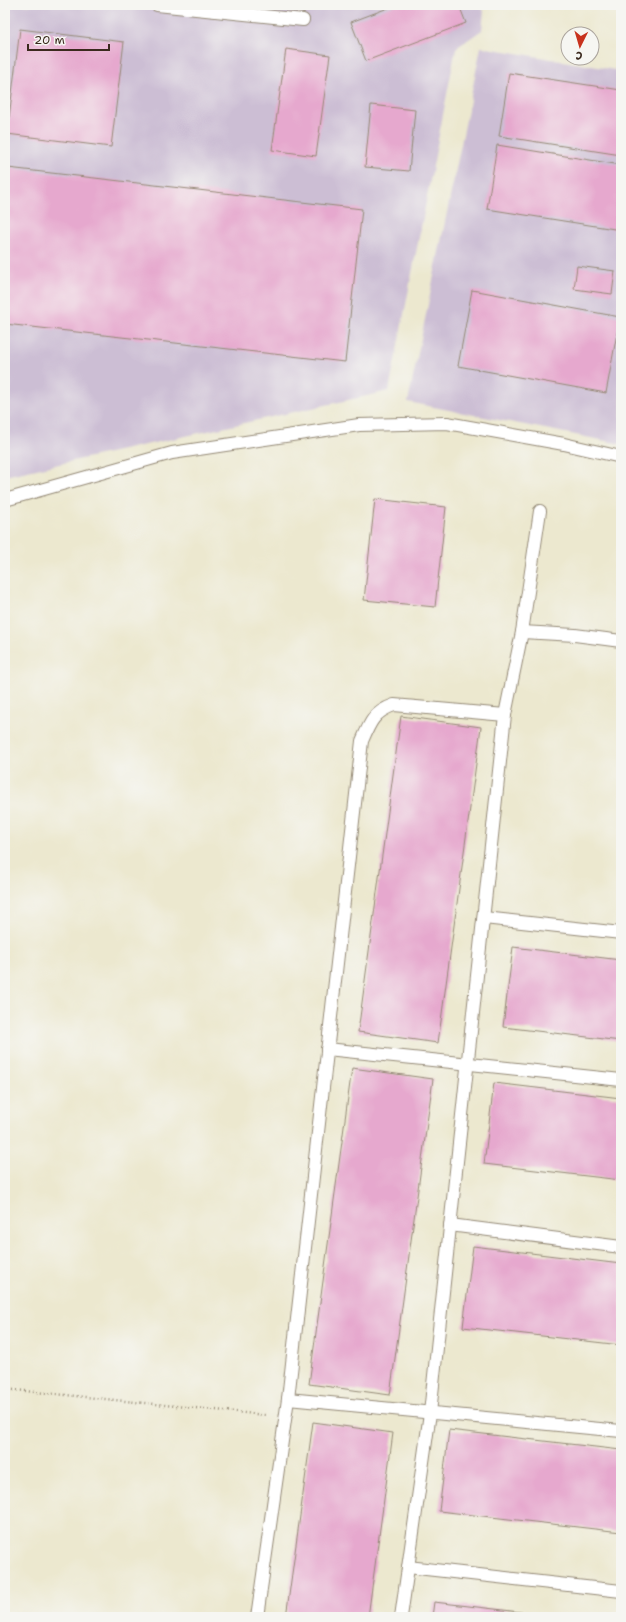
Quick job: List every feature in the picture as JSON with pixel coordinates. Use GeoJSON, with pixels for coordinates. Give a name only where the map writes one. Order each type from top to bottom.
{"type":"FeatureCollection","features":[{"type":"Feature","properties":{"kind":"lane"},"geometry":{"type":"LineString","coordinates":[[156,5],[303,20]]}},
{"type":"Feature","properties":{"kind":"lane"},"geometry":{"type":"LineString","coordinates":[[5,500],[172,453],[359,425],[447,423],[564,444],[621,457]]}},
{"type":"Feature","properties":{"kind":"lane"},"geometry":{"type":"LineString","coordinates":[[401,1617],[430,1413],[505,715],[522,632],[540,511]]}},
{"type":"Feature","properties":{"kind":"lane"},"geometry":{"type":"LineString","coordinates":[[522,632],[575,635],[621,642]]}},
{"type":"Feature","properties":{"kind":"lane"},"geometry":{"type":"LineString","coordinates":[[257,1617],[286,1418],[362,741],[370,721],[382,709],[394,705],[505,715]]}},
{"type":"Feature","properties":{"kind":"lane"},"geometry":{"type":"LineString","coordinates":[[484,918],[621,933]]}},
{"type":"Feature","properties":{"kind":"lane"},"geometry":{"type":"LineString","coordinates":[[328,1049],[621,1080]]}},
{"type":"Feature","properties":{"kind":"lane"},"geometry":{"type":"LineString","coordinates":[[450,1225],[621,1247]]}},
{"type":"Feature","properties":{"kind":"lane"},"geometry":{"type":"LineString","coordinates":[[288,1399],[621,1431]]}},
{"type":"Feature","properties":{"kind":"lane"},"geometry":{"type":"LineString","coordinates":[[408,1566],[621,1591]]}},
{"type":"Feature","properties":{"kind":"path"},"geometry":{"type":"LineString","coordinates":[[5,1389],[286,1418]]}},
{"type":"Feature","properties":{"kind":"shaded area"},"geometry":{"type":"Polygon","coordinates":[[[5,5],[478,5],[484,11],[482,30],[456,48],[389,391],[5,476],[5,5]]]}},
{"type":"Feature","properties":{"kind":"shaded area"},"geometry":{"type":"Polygon","coordinates":[[[481,47],[560,61],[560,66],[592,66],[621,71],[621,444],[408,402],[481,47]]]}},
{"type":"Feature","properties":{"kind":"building"},"geometry":{"type":"Polygon","coordinates":[[[396,5],[459,5],[466,23],[366,61],[351,22],[396,5]]]}},
{"type":"Feature","properties":{"kind":"building"},"geometry":{"type":"Polygon","coordinates":[[[20,29],[124,42],[111,147],[7,134],[20,29]]]}},
{"type":"Feature","properties":{"kind":"building"},"geometry":{"type":"Polygon","coordinates":[[[286,49],[330,55],[316,156],[272,150],[286,49]]]}},
{"type":"Feature","properties":{"kind":"building"},"geometry":{"type":"Polygon","coordinates":[[[509,73],[621,90],[621,155],[499,136],[509,73]]]}},
{"type":"Feature","properties":{"kind":"building"},"geometry":{"type":"Polygon","coordinates":[[[371,105],[415,110],[409,171],[365,167],[371,105]]]}},
{"type":"Feature","properties":{"kind":"building"},"geometry":{"type":"Polygon","coordinates":[[[497,145],[621,165],[621,230],[487,209],[497,145]]]}},
{"type":"Feature","properties":{"kind":"building"},"geometry":{"type":"Polygon","coordinates":[[[8,168],[362,209],[345,362],[5,324],[5,191],[8,168]]]}},
{"type":"Feature","properties":{"kind":"building"},"geometry":{"type":"Polygon","coordinates":[[[577,266],[615,271],[612,294],[574,289],[577,266]]]}},
{"type":"Feature","properties":{"kind":"building"},"geometry":{"type":"Polygon","coordinates":[[[472,290],[620,317],[606,393],[458,366],[472,290]]]}},
{"type":"Feature","properties":{"kind":"building"},"geometry":{"type":"Polygon","coordinates":[[[375,499],[446,507],[435,607],[364,600],[375,499]]]}},
{"type":"Feature","properties":{"kind":"building"},"geometry":{"type":"Polygon","coordinates":[[[401,716],[481,727],[438,1043],[358,1032],[401,716]]]}},
{"type":"Feature","properties":{"kind":"building"},"geometry":{"type":"Polygon","coordinates":[[[513,947],[621,960],[621,1041],[503,1027],[513,947]]]}},
{"type":"Feature","properties":{"kind":"building"},"geometry":{"type":"Polygon","coordinates":[[[352,1068],[433,1079],[390,1395],[309,1384],[352,1068]]]}},
{"type":"Feature","properties":{"kind":"building"},"geometry":{"type":"Polygon","coordinates":[[[494,1083],[621,1098],[621,1180],[484,1164],[494,1083]]]}},
{"type":"Feature","properties":{"kind":"building"},"geometry":{"type":"Polygon","coordinates":[[[473,1246],[621,1264],[621,1345],[463,1327],[473,1246]]]}},
{"type":"Feature","properties":{"kind":"building"},"geometry":{"type":"Polygon","coordinates":[[[313,1422],[393,1433],[368,1617],[286,1617],[313,1422]]]}},
{"type":"Feature","properties":{"kind":"building"},"geometry":{"type":"Polygon","coordinates":[[[449,1430],[621,1450],[621,1532],[439,1511],[449,1430]]]}},
{"type":"Feature","properties":{"kind":"building"},"geometry":{"type":"Polygon","coordinates":[[[434,1602],[555,1616],[555,1617],[432,1617],[434,1602]]]}}]}
